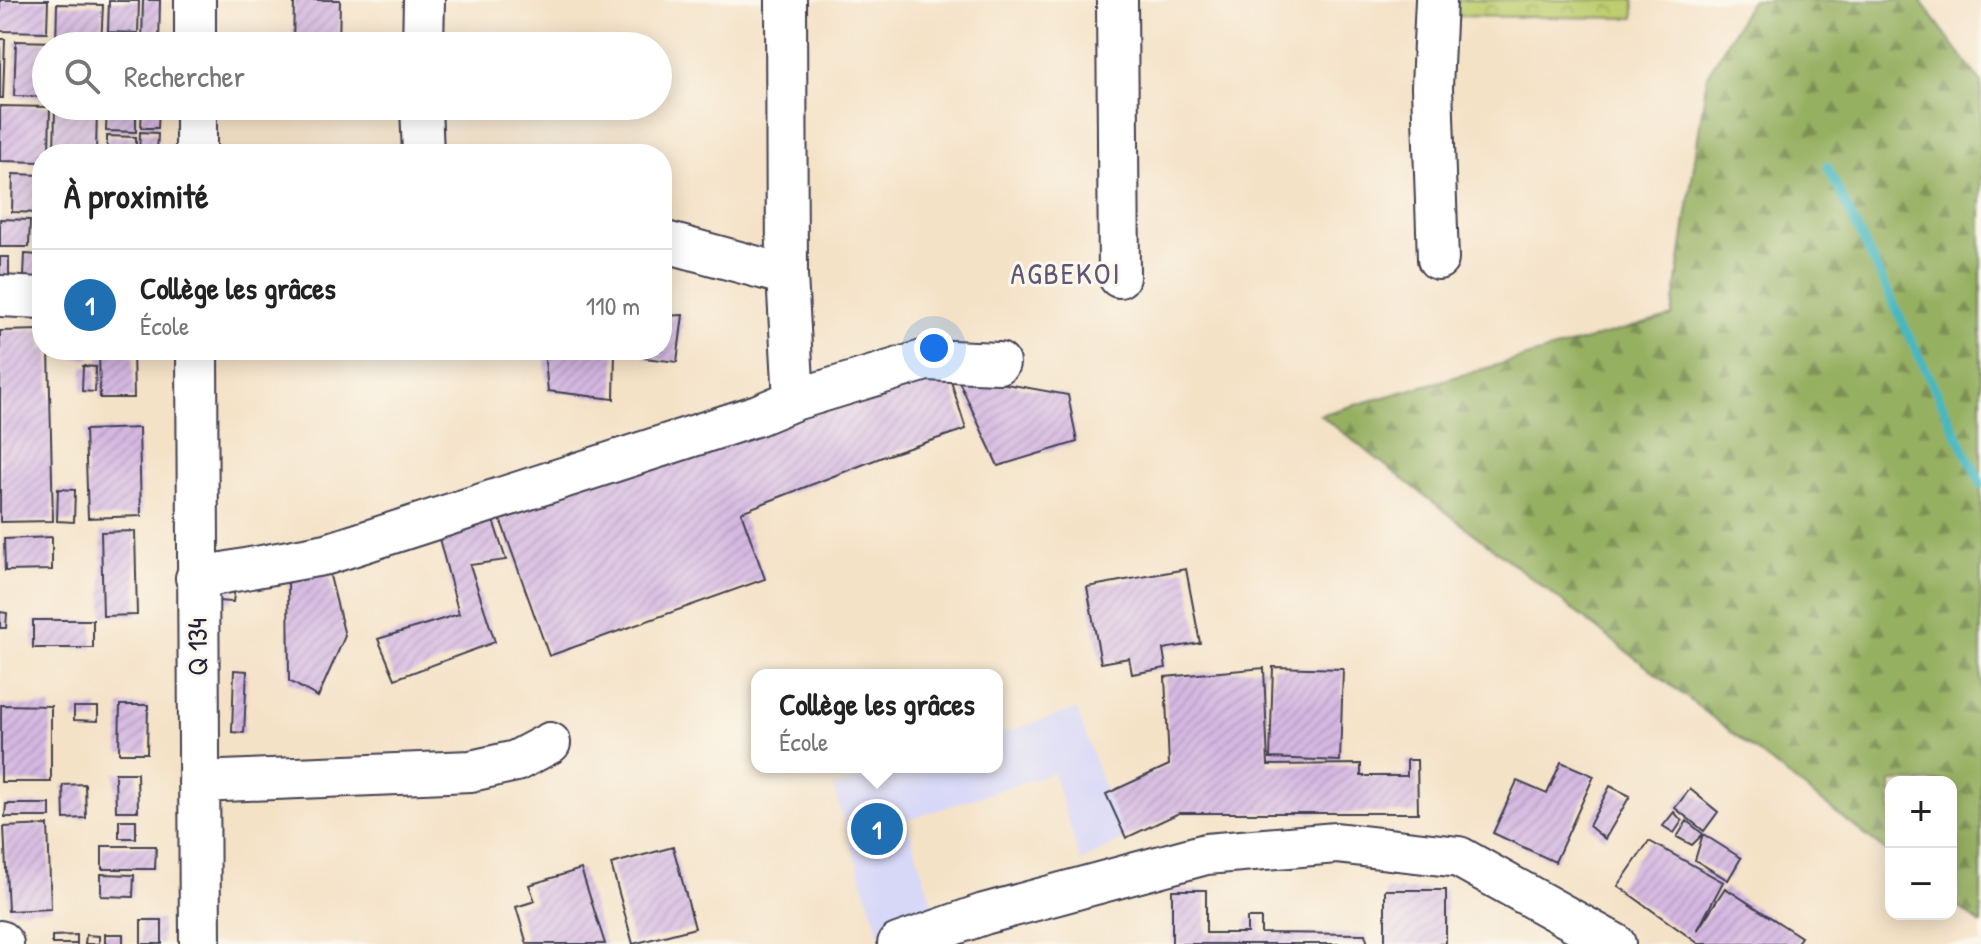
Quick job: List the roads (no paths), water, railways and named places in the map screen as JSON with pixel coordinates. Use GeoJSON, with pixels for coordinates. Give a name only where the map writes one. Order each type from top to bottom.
{"type":"FeatureCollection","features":[{"type":"Feature","properties":{"kind":"street"},"geometry":{"type":"LineString","coordinates":[[195,0],[195,32]]}},
{"type":"Feature","properties":{"kind":"street"},"geometry":{"type":"LineString","coordinates":[[423,32],[424,0]]}},
{"type":"Feature","properties":{"kind":"street"},"geometry":{"type":"LineString","coordinates":[[786,0],[787,275],[794,400]]}},
{"type":"Feature","properties":{"kind":"street"},"geometry":{"type":"LineString","coordinates":[[1117,0],[1119,277]]}},
{"type":"Feature","properties":{"kind":"street"},"geometry":{"type":"LineString","coordinates":[[1436,0],[1432,87],[1438,259]]}},
{"type":"Feature","properties":{"kind":"street"},"geometry":{"type":"LineString","coordinates":[[196,120],[196,144]]}},
{"type":"Feature","properties":{"kind":"street"},"geometry":{"type":"LineString","coordinates":[[422,120],[423,144]]}},
{"type":"Feature","properties":{"kind":"street"},"geometry":{"type":"LineString","coordinates":[[672,244],[787,275]]}},
{"type":"Feature","properties":{"kind":"street"},"geometry":{"type":"LineString","coordinates":[[0,296],[32,298]]}},
{"type":"Feature","properties":{"kind":"street","name":"Q 134"},"geometry":{"type":"LineString","coordinates":[[197,360],[200,944]]}},
{"type":"Feature","properties":{"kind":"street"},"geometry":{"type":"LineString","coordinates":[[196,578],[327,554],[758,415],[794,400],[926,360],[999,363]]}},
{"type":"Feature","properties":{"kind":"street"},"geometry":{"type":"LineString","coordinates":[[199,782],[471,771],[516,761],[550,743]]}},
{"type":"Feature","properties":{"kind":"street"},"geometry":{"type":"LineString","coordinates":[[898,944],[984,929],[1206,854],[1336,843],[1459,857],[1615,944]]}},
{"type":"Feature","properties":{"kind":"waterway"},"geometry":{"type":"LineString","coordinates":[[1827,166],[1981,484]]}},
{"type":"Feature","properties":{"kind":"place","name":"Collège les grâces"},"geometry":{"type":"Point","coordinates":[877,829]}},
{"type":"Feature","properties":{"kind":"district","name":"AGBEKOI"},"geometry":{"type":"Point","coordinates":[1066,273]}}]}
